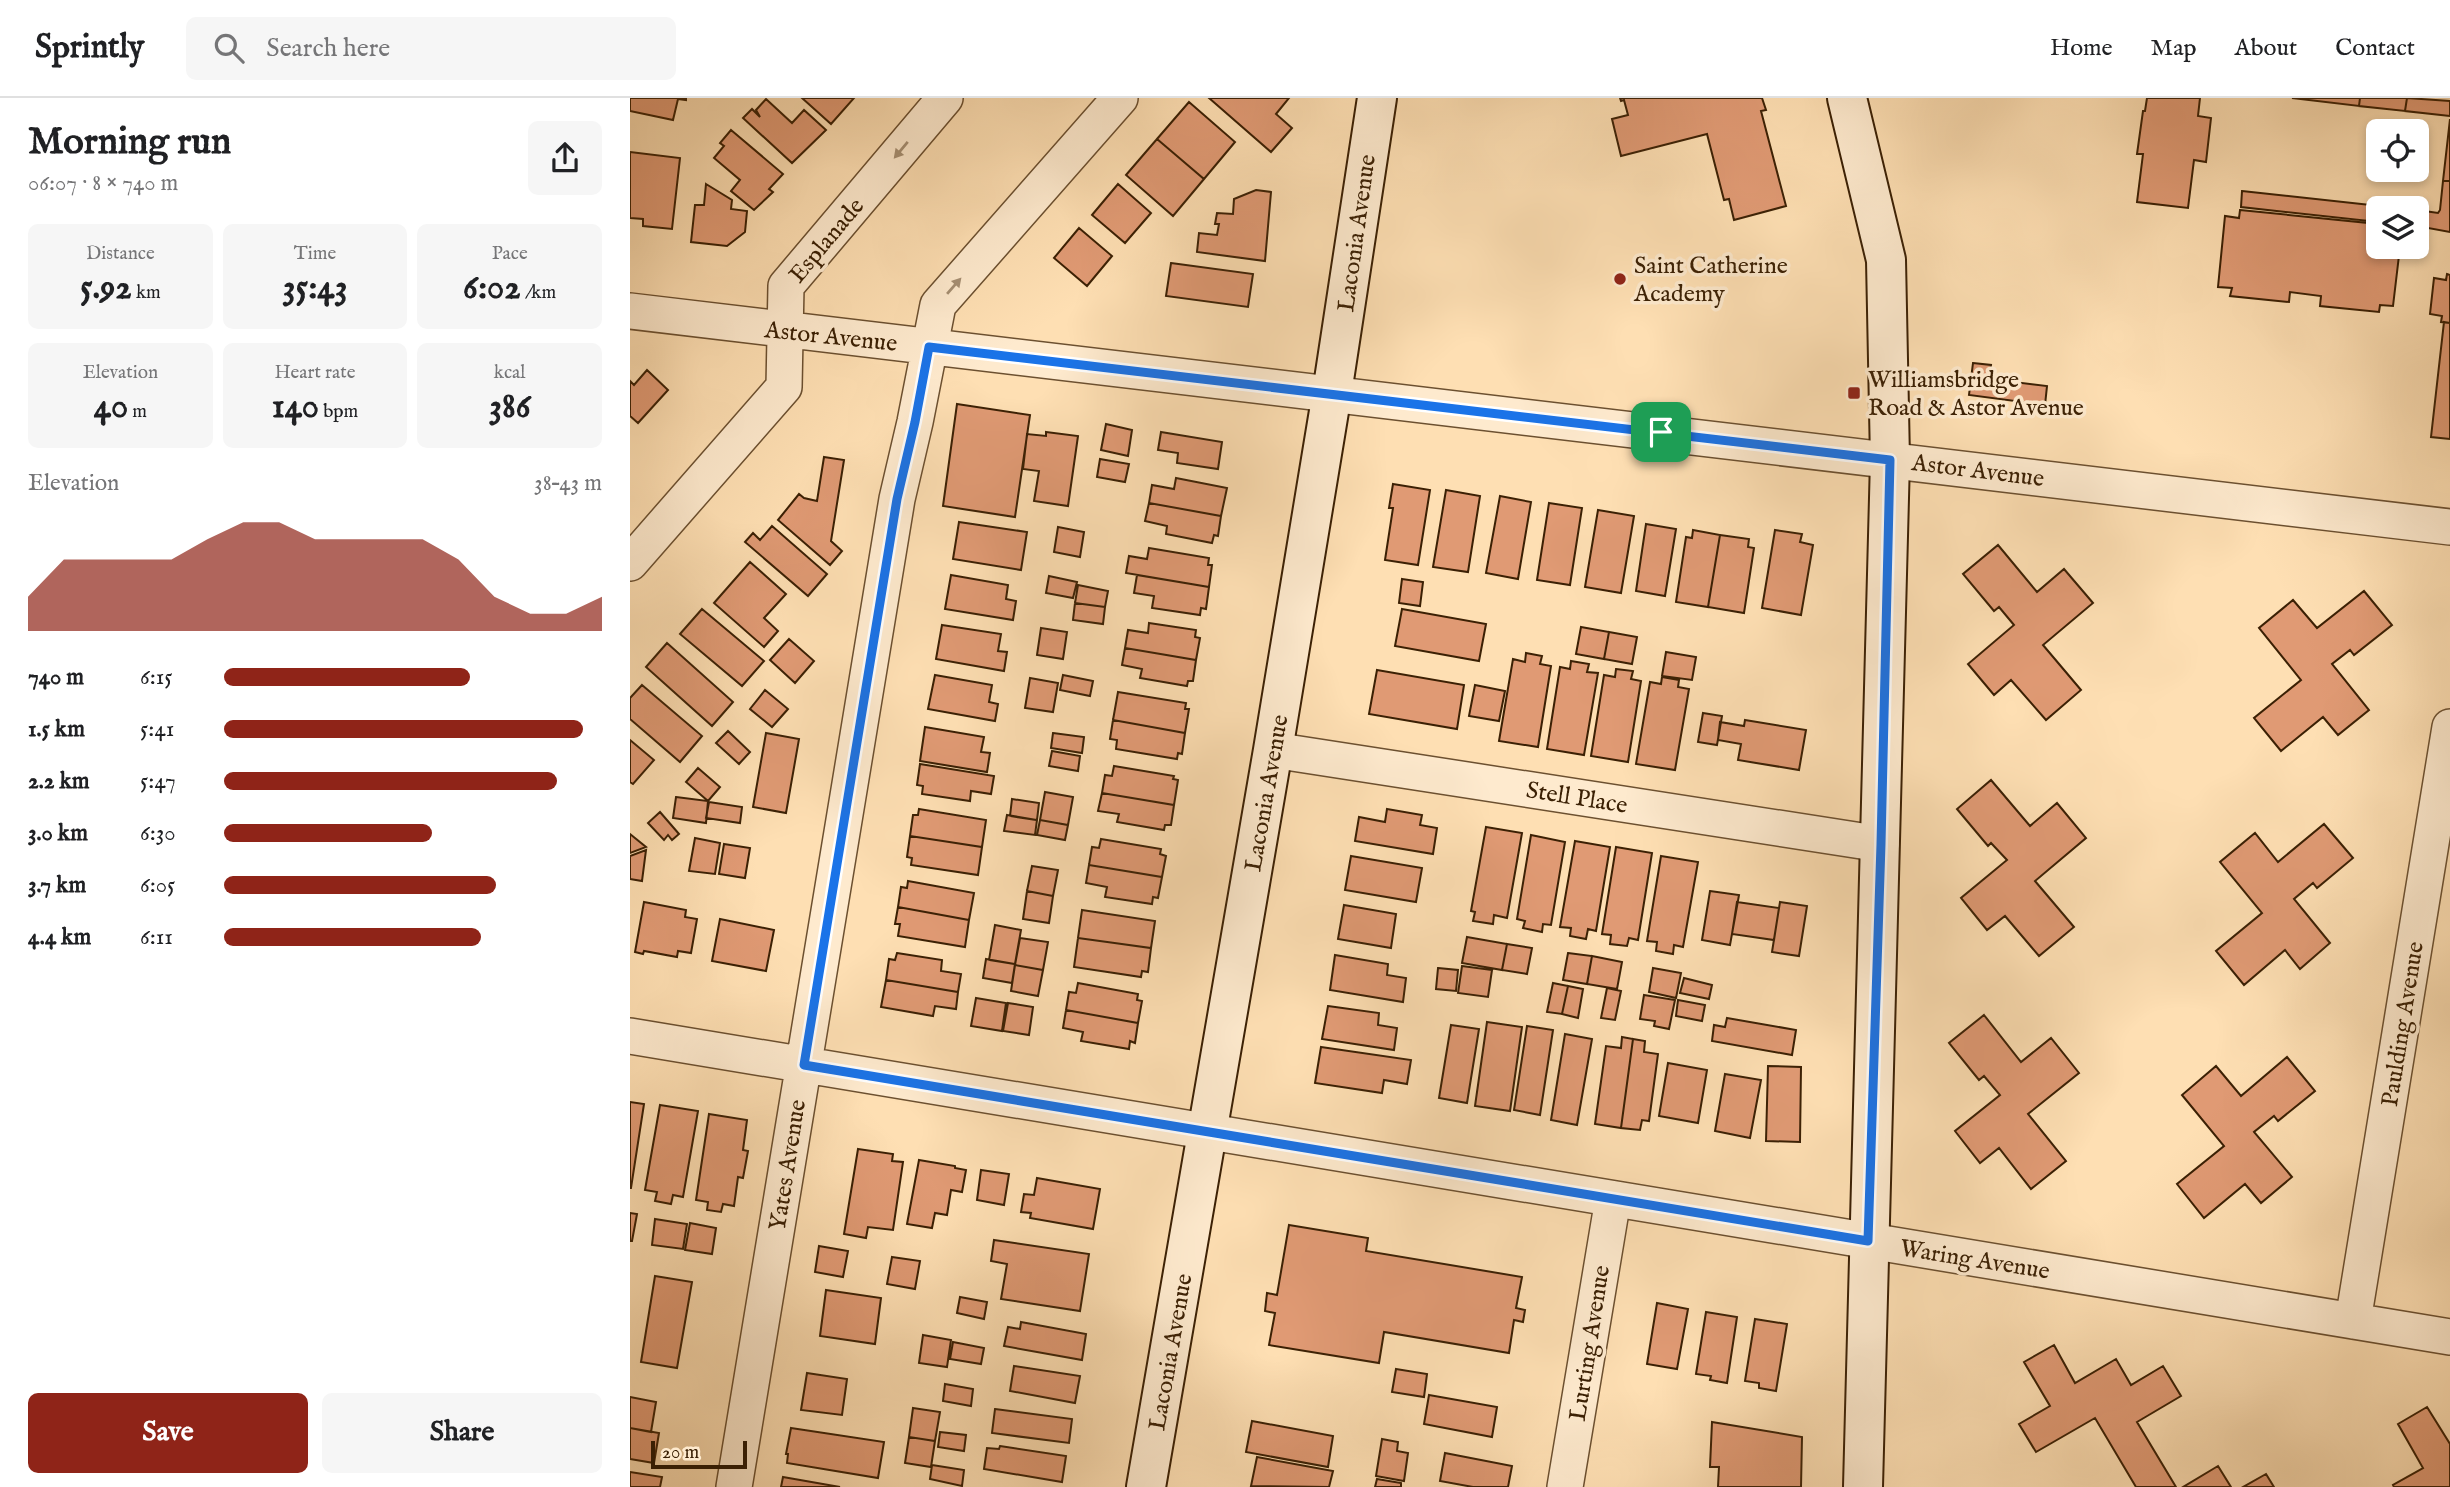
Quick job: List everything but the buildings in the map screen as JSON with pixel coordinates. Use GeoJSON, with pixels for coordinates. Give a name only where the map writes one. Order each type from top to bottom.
{"type":"FeatureCollection","features":[{"type":"Feature","properties":{"kind":"street","name":"Esplanade"},"geometry":{"type":"LineString","coordinates":[[630,563],[784,387],[786,286],[945,98]]}},
{"type":"Feature","properties":{"kind":"street"},"geometry":{"type":"LineString","coordinates":[[929,347],[938,304],[1119,98]]}},
{"type":"Feature","properties":{"kind":"street","name":"Laconia Avenue"},"geometry":{"type":"LineString","coordinates":[[1146,1487],[1273,750],[1377,98]]}},
{"type":"Feature","properties":{"kind":"street"},"geometry":{"type":"LineString","coordinates":[[1847,98],[1886,260],[1890,460],[1863,1487]]}},
{"type":"Feature","properties":{"kind":"street","name":"Astor Avenue"},"geometry":{"type":"LineString","coordinates":[[630,311],[2450,527]]}},
{"type":"Feature","properties":{"kind":"street","name":"Yates Avenue"},"geometry":{"type":"LineString","coordinates":[[734,1487],[897,499],[929,347]]}},
{"type":"Feature","properties":{"kind":"street","name":"Paulding Avenue"},"geometry":{"type":"LineString","coordinates":[[2353,1321],[2450,727]]}},
{"type":"Feature","properties":{"kind":"street","name":"Stell Place"},"geometry":{"type":"LineString","coordinates":[[1273,750],[1881,844]]}},
{"type":"Feature","properties":{"kind":"street","name":"Waring Avenue"},"geometry":{"type":"LineString","coordinates":[[630,1037],[2450,1337]]}},
{"type":"Feature","properties":{"kind":"street","name":"Lurting Avenue"},"geometry":{"type":"LineString","coordinates":[[1565,1487],[1613,1199]]}},
{"type":"Feature","properties":{"kind":"place","name":"Saint Catherine Academy"},"geometry":{"type":"Point","coordinates":[1620,279]}},
{"type":"Feature","properties":{"kind":"place","name":"Williamsbridge Road & Astor Avenue"},"geometry":{"type":"Point","coordinates":[1854,393]}},
{"type":"Feature","properties":{"kind":"route"},"geometry":{"type":"LineString","coordinates":[[929,347],[1661,432],[1890,460],[1868,1241],[804,1065],[897,499],[929,347]]}}]}
